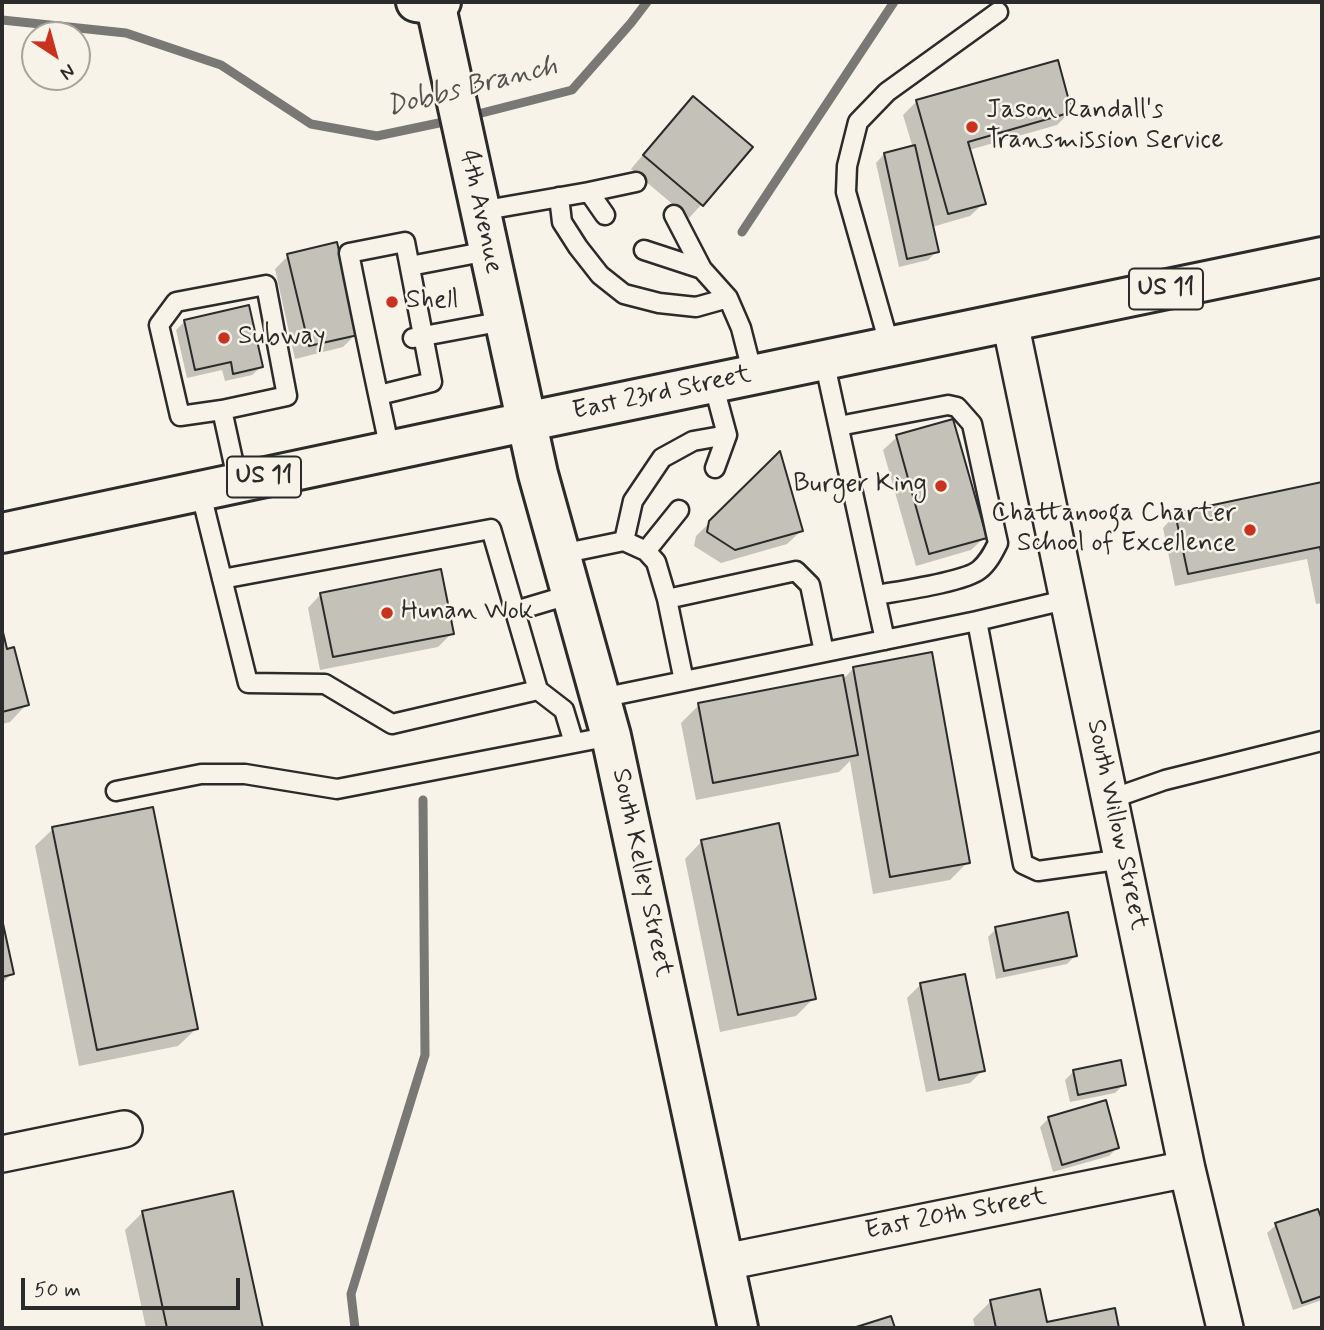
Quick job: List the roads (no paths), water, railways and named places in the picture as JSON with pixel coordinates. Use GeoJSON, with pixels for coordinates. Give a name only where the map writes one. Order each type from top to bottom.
{"type":"FeatureCollection","features":[{"type":"Feature","properties":{"kind":"main road","name":"4th Avenue"},"geometry":{"type":"LineString","coordinates":[[432,2],[526,422]]}},
{"type":"Feature","properties":{"kind":"main road","name":"East 23rd Street"},"geometry":{"type":"LineString","coordinates":[[2,533],[1322,257]]}},
{"type":"Feature","properties":{"kind":"main road","name":"South Kelley Street"},"geometry":{"type":"LineString","coordinates":[[526,422],[611,736],[738,1328]]}},
{"type":"Feature","properties":{"kind":"street","name":"South Willow Street"},"geometry":{"type":"LineString","coordinates":[[1010,322],[1124,859],[1186,1168],[1225,1328]]}},
{"type":"Feature","properties":{"kind":"street"},"geometry":{"type":"LineString","coordinates":[[2,1154],[124,1129]]}},
{"type":"Feature","properties":{"kind":"street","name":"East 20th Street"},"geometry":{"type":"LineString","coordinates":[[725,1262],[1186,1168]]}},
{"type":"Feature","properties":{"kind":"lane"},"geometry":{"type":"LineString","coordinates":[[890,347],[846,192],[848,166],[858,122],[887,92],[998,12]]}},
{"type":"Feature","properties":{"kind":"lane"},"geometry":{"type":"LineString","coordinates":[[480,211],[636,182]]}},
{"type":"Feature","properties":{"kind":"lane"},"geometry":{"type":"LineString","coordinates":[[589,192],[605,215]]}},
{"type":"Feature","properties":{"kind":"lane"},"geometry":{"type":"LineString","coordinates":[[559,197],[562,222],[578,247],[600,275],[624,294],[659,303],[696,307],[727,298]]}},
{"type":"Feature","properties":{"kind":"lane"},"geometry":{"type":"LineString","coordinates":[[674,215],[702,269],[727,298],[741,328],[753,375]]}},
{"type":"Feature","properties":{"kind":"lane"},"geometry":{"type":"LineString","coordinates":[[379,395],[432,382],[418,337],[409,292],[410,266],[405,242],[349,253],[366,303],[375,347],[379,395],[390,450]]}},
{"type":"Feature","properties":{"kind":"lane"},"geometry":{"type":"LineString","coordinates":[[644,250],[702,269]]}},
{"type":"Feature","properties":{"kind":"lane"},"geometry":{"type":"LineString","coordinates":[[410,266],[488,251]]}},
{"type":"Feature","properties":{"kind":"lane"},"geometry":{"type":"LineString","coordinates":[[266,285],[287,396],[222,410],[180,416],[159,325],[176,302],[266,285]]}},
{"type":"Feature","properties":{"kind":"lane"},"geometry":{"type":"LineString","coordinates":[[418,337],[504,321]]}},
{"type":"Feature","properties":{"kind":"lane"},"geometry":{"type":"LineString","coordinates":[[824,360],[886,640]]}},
{"type":"Feature","properties":{"kind":"lane"},"geometry":{"type":"LineString","coordinates":[[712,383],[727,435],[715,468]]}},
{"type":"Feature","properties":{"kind":"lane"},"geometry":{"type":"LineString","coordinates":[[839,426],[948,405],[957,407],[972,424],[998,543],[992,556],[977,572],[877,595]]}},
{"type":"Feature","properties":{"kind":"lane"},"geometry":{"type":"LineString","coordinates":[[222,410],[238,482]]}},
{"type":"Feature","properties":{"kind":"lane"},"geometry":{"type":"LineString","coordinates":[[624,541],[633,501],[662,458],[693,442],[727,435]]}},
{"type":"Feature","properties":{"kind":"lane"},"geometry":{"type":"LineString","coordinates":[[200,491],[248,683],[325,684],[392,724],[538,690]]}},
{"type":"Feature","properties":{"kind":"lane"},"geometry":{"type":"LineString","coordinates":[[646,551],[679,510]]}},
{"type":"Feature","properties":{"kind":"lane"},"geometry":{"type":"LineString","coordinates":[[222,579],[491,529],[538,690],[564,710],[574,743]]}},
{"type":"Feature","properties":{"kind":"lane"},"geometry":{"type":"LineString","coordinates":[[561,554],[624,541],[646,551],[656,562],[667,599],[684,681]]}},
{"type":"Feature","properties":{"kind":"lane"},"geometry":{"type":"LineString","coordinates":[[667,599],[796,571],[810,585],[824,652]]}},
{"type":"Feature","properties":{"kind":"lane"},"geometry":{"type":"LineString","coordinates":[[515,611],[572,594]]}},
{"type":"Feature","properties":{"kind":"lane"},"geometry":{"type":"LineString","coordinates":[[601,698],[977,621],[1069,599]]}},
{"type":"Feature","properties":{"kind":"lane"},"geometry":{"type":"LineString","coordinates":[[977,621],[1018,849],[1023,864],[1038,871],[1124,859]]}},
{"type":"Feature","properties":{"kind":"lane"},"geometry":{"type":"LineString","coordinates":[[116,791],[201,774],[245,774],[337,789],[611,736]]}},
{"type":"Feature","properties":{"kind":"lane"},"geometry":{"type":"LineString","coordinates":[[1111,799],[1165,780],[1322,741]]}},
{"type":"Feature","properties":{"kind":"waterway","name":"Dobbs Branch"},"geometry":{"type":"LineString","coordinates":[[470,116],[572,90],[647,2]]}},
{"type":"Feature","properties":{"kind":"waterway"},"geometry":{"type":"LineString","coordinates":[[742,232],[894,2]]}},
{"type":"Feature","properties":{"kind":"waterway","name":"Dobbs Branch"},"geometry":{"type":"LineString","coordinates":[[2,20],[126,33],[221,65],[311,124],[377,136],[453,120]]}},
{"type":"Feature","properties":{"kind":"waterway"},"geometry":{"type":"LineString","coordinates":[[355,1328],[351,1294],[425,1055],[423,800]]}},
{"type":"Feature","properties":{"kind":"place","name":"Jason Randall's Transmission Service"},"geometry":{"type":"Point","coordinates":[972,127]}},
{"type":"Feature","properties":{"kind":"place","name":"Shell"},"geometry":{"type":"Point","coordinates":[392,302]}},
{"type":"Feature","properties":{"kind":"place","name":"Subway"},"geometry":{"type":"Point","coordinates":[224,338]}},
{"type":"Feature","properties":{"kind":"place","name":"Burger King"},"geometry":{"type":"Point","coordinates":[941,486]}},
{"type":"Feature","properties":{"kind":"place","name":"Chattanooga Charter School of Excellence"},"geometry":{"type":"Point","coordinates":[1250,530]}},
{"type":"Feature","properties":{"kind":"place","name":"Hunan Wok"},"geometry":{"type":"Point","coordinates":[387,613]}}]}
